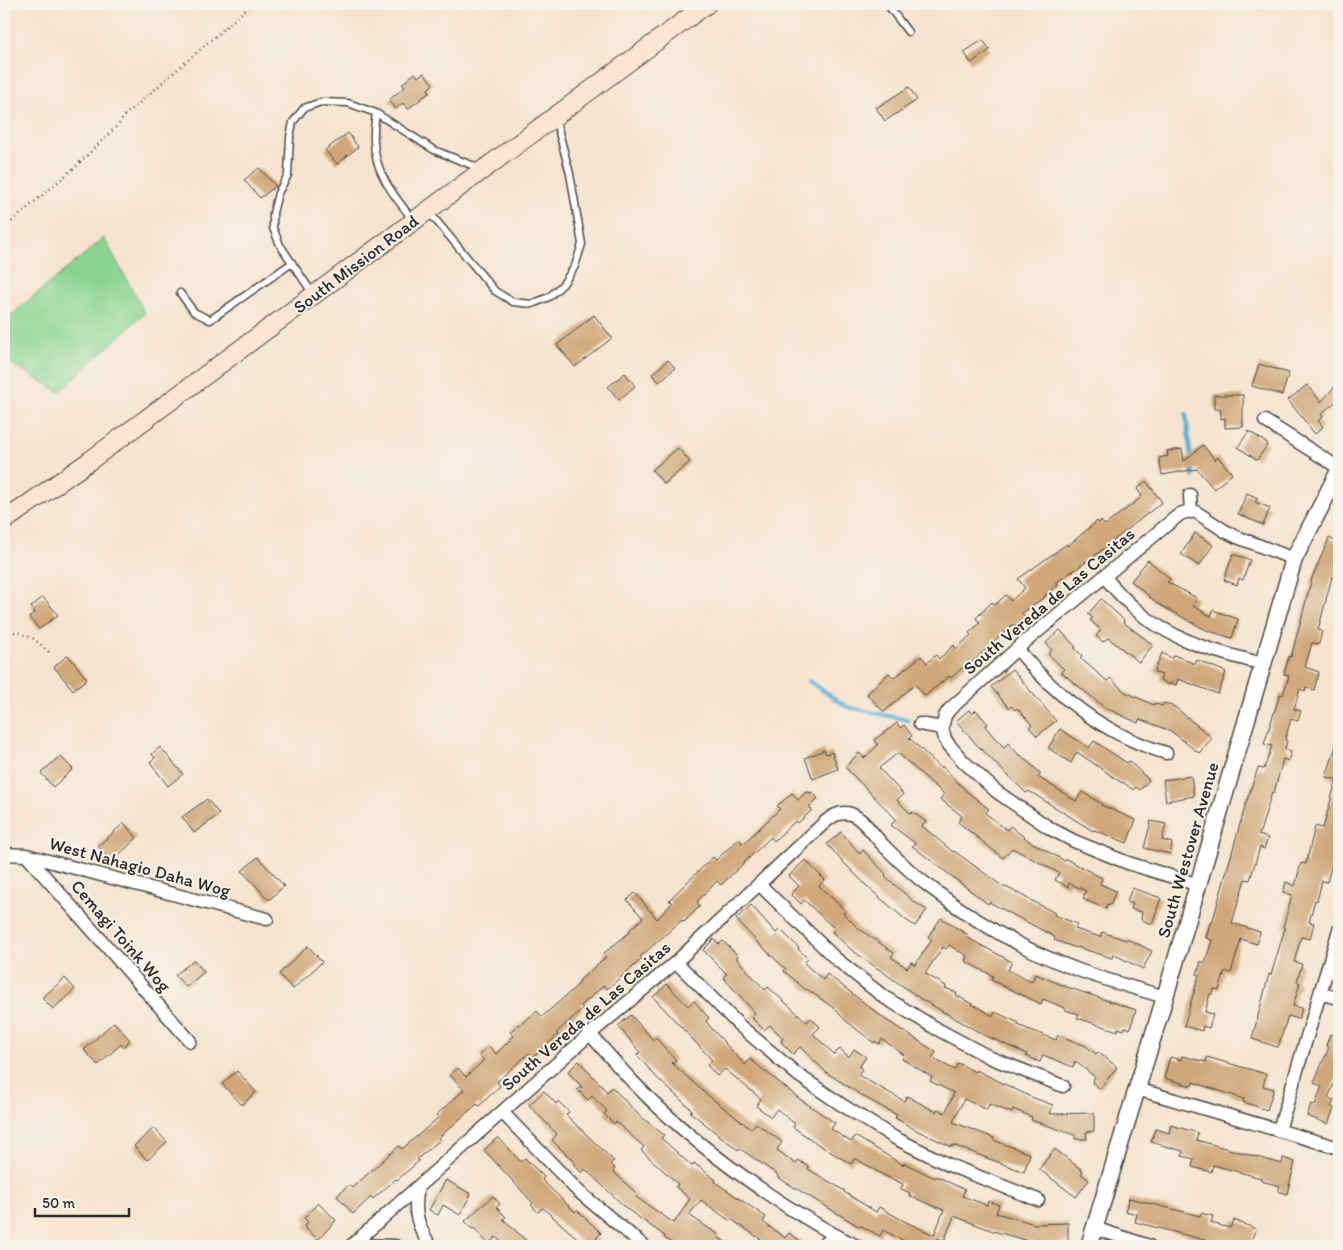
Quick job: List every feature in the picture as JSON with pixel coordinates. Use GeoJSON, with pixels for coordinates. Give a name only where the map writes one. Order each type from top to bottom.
{"type":"FeatureCollection","features":[{"type":"Feature","properties":{"kind":"main road","name":"South Mission Road"},"geometry":{"type":"LineString","coordinates":[[4,521],[88,462],[707,4]]}},
{"type":"Feature","properties":{"kind":"street"},"geometry":{"type":"LineString","coordinates":[[1265,421],[1339,469]]}},
{"type":"Feature","properties":{"kind":"street","name":"South Westover Avenue"},"geometry":{"type":"LineString","coordinates":[[1089,1246],[1165,998],[1294,559],[1339,469]]}},
{"type":"Feature","properties":{"kind":"street"},"geometry":{"type":"LineString","coordinates":[[1190,495],[1190,512],[1196,512],[1237,537],[1294,559]]}},
{"type":"Feature","properties":{"kind":"street","name":"South Vereda de Las Casitas"},"geometry":{"type":"LineString","coordinates":[[942,728],[945,716],[949,710],[1017,649],[1180,514],[1190,512]]}},
{"type":"Feature","properties":{"kind":"street"},"geometry":{"type":"LineString","coordinates":[[1104,576],[1134,608],[1183,640],[1214,651],[1264,664]]}},
{"type":"Feature","properties":{"kind":"street"},"geometry":{"type":"LineString","coordinates":[[1017,649],[1059,694],[1084,713],[1111,730],[1139,744],[1166,753]]}},
{"type":"Feature","properties":{"kind":"street"},"geometry":{"type":"LineString","coordinates":[[920,724],[942,728],[949,745],[996,792],[1051,829],[1111,857],[1198,885]]}},
{"type":"Feature","properties":{"kind":"street","name":"South Vereda de Las Casitas"},"geometry":{"type":"LineString","coordinates":[[352,1246],[590,1034],[676,962],[831,817],[843,813],[851,814],[859,819],[884,846],[924,882],[962,911],[995,931],[1080,971],[1165,998]]}},
{"type":"Feature","properties":{"kind":"street","name":"West Nahagio Daha Wog"},"geometry":{"type":"LineString","coordinates":[[4,854],[26,855],[267,919]]}},
{"type":"Feature","properties":{"kind":"street","name":"Cemagi Toink Wog"},"geometry":{"type":"LineString","coordinates":[[26,855],[190,1041]]}},
{"type":"Feature","properties":{"kind":"street"},"geometry":{"type":"LineString","coordinates":[[759,884],[836,959],[884,997],[937,1029],[991,1058],[1063,1086]]}},
{"type":"Feature","properties":{"kind":"street"},"geometry":{"type":"LineString","coordinates":[[1279,1130],[1339,930]]}},
{"type":"Feature","properties":{"kind":"street"},"geometry":{"type":"LineString","coordinates":[[676,962],[739,1025],[798,1076],[842,1105],[895,1138],[934,1157],[1038,1200]]}},
{"type":"Feature","properties":{"kind":"street"},"geometry":{"type":"LineString","coordinates":[[1321,994],[1339,998]]}},
{"type":"Feature","properties":{"kind":"street"},"geometry":{"type":"LineString","coordinates":[[590,1034],[641,1089],[707,1149],[754,1185],[834,1236],[857,1246]]}},
{"type":"Feature","properties":{"kind":"street"},"geometry":{"type":"LineString","coordinates":[[1137,1089],[1339,1148]]}},
{"type":"Feature","properties":{"kind":"street"},"geometry":{"type":"LineString","coordinates":[[502,1112],[578,1190],[644,1246]]}},
{"type":"Feature","properties":{"kind":"street"},"geometry":{"type":"LineString","coordinates":[[418,1187],[415,1216],[430,1246]]}},
{"type":"Feature","properties":{"kind":"street"},"geometry":{"type":"LineString","coordinates":[[1094,1228],[1149,1246]]}},
{"type":"Feature","properties":{"kind":"street"},"geometry":{"type":"LineString","coordinates":[[823,1246],[834,1236]]}},
{"type":"Feature","properties":{"kind":"street"},"geometry":{"type":"LineString","coordinates":[[352,1246],[395,1246]]}},
{"type":"Feature","properties":{"kind":"lane"},"geometry":{"type":"LineString","coordinates":[[887,4],[908,32]]}},
{"type":"Feature","properties":{"kind":"lane"},"geometry":{"type":"LineString","coordinates":[[314,295],[280,245],[273,228],[273,213],[278,193],[288,175],[290,137],[293,122],[304,108],[321,102],[348,103],[376,114],[434,150],[459,162],[483,170]]}},
{"type":"Feature","properties":{"kind":"lane"},"geometry":{"type":"LineString","coordinates":[[376,114],[374,140],[378,164],[388,185],[495,291],[513,302],[532,304],[549,297],[563,284],[571,272],[582,244],[570,174],[555,116]]}},
{"type":"Feature","properties":{"kind":"lane"},"geometry":{"type":"LineString","coordinates":[[180,293],[194,312],[210,320],[292,263]]}},
{"type":"Feature","properties":{"kind":"path"},"geometry":{"type":"LineString","coordinates":[[4,228],[73,169],[121,122],[123,117],[252,4]]}},
{"type":"Feature","properties":{"kind":"path"},"geometry":{"type":"LineString","coordinates":[[4,615],[8,625],[5,631],[20,632],[34,639],[50,654]]}},
{"type":"Feature","properties":{"kind":"green space"},"geometry":{"type":"Polygon","coordinates":[[[104,238],[145,313],[59,392],[4,359],[4,321],[104,238]]]}},
{"type":"Feature","properties":{"kind":"building"},"geometry":{"type":"Polygon","coordinates":[[[983,40],[990,50],[971,63],[964,52],[983,40]]]}},
{"type":"Feature","properties":{"kind":"building"},"geometry":{"type":"Polygon","coordinates":[[[415,73],[418,77],[424,73],[433,84],[428,89],[430,92],[408,109],[403,103],[396,109],[389,100],[405,87],[402,84],[415,73]]]}},
{"type":"Feature","properties":{"kind":"building"},"geometry":{"type":"Polygon","coordinates":[[[909,87],[917,100],[885,121],[876,108],[909,87]]]}},
{"type":"Feature","properties":{"kind":"building"},"geometry":{"type":"Polygon","coordinates":[[[348,133],[358,147],[337,164],[325,150],[348,133]]]}},
{"type":"Feature","properties":{"kind":"building"},"geometry":{"type":"Polygon","coordinates":[[[259,168],[276,186],[260,198],[244,180],[259,168]]]}},
{"type":"Feature","properties":{"kind":"building"},"geometry":{"type":"Polygon","coordinates":[[[594,315],[612,338],[575,367],[557,345],[594,315]]]}},
{"type":"Feature","properties":{"kind":"building"},"geometry":{"type":"Polygon","coordinates":[[[668,360],[675,368],[659,382],[652,374],[668,360]]]}},
{"type":"Feature","properties":{"kind":"building"},"geometry":{"type":"Polygon","coordinates":[[[1259,364],[1289,373],[1282,395],[1252,386],[1259,364]]]}},
{"type":"Feature","properties":{"kind":"building"},"geometry":{"type":"Polygon","coordinates":[[[625,373],[635,386],[619,400],[608,387],[625,373]]]}},
{"type":"Feature","properties":{"kind":"building"},"geometry":{"type":"Polygon","coordinates":[[[1339,382],[1339,399],[1321,414],[1323,417],[1318,421],[1323,427],[1315,434],[1288,400],[1307,385],[1321,402],[1339,382]]]}},
{"type":"Feature","properties":{"kind":"building"},"geometry":{"type":"Polygon","coordinates":[[[1214,395],[1243,395],[1243,427],[1225,428],[1225,418],[1221,419],[1221,409],[1214,409],[1214,395]]]}},
{"type":"Feature","properties":{"kind":"building"},"geometry":{"type":"Polygon","coordinates":[[[1249,431],[1268,444],[1257,460],[1238,447],[1249,431]]]}},
{"type":"Feature","properties":{"kind":"building"},"geometry":{"type":"Polygon","coordinates":[[[1203,445],[1215,460],[1218,457],[1232,474],[1214,489],[1197,469],[1162,475],[1159,458],[1168,456],[1167,451],[1182,449],[1184,461],[1203,445]]]}},
{"type":"Feature","properties":{"kind":"building"},"geometry":{"type":"Polygon","coordinates":[[[678,448],[690,462],[664,484],[652,470],[678,448]]]}},
{"type":"Feature","properties":{"kind":"building"},"geometry":{"type":"Polygon","coordinates":[[[1146,481],[1162,502],[1093,557],[1056,583],[1058,585],[1046,596],[1022,613],[1026,618],[1016,627],[1013,624],[971,664],[969,662],[951,678],[949,676],[925,696],[915,684],[884,712],[867,694],[889,673],[894,678],[921,656],[927,663],[936,655],[939,659],[954,645],[956,649],[971,635],[969,633],[980,623],[976,618],[992,602],[995,605],[1006,595],[1011,601],[1025,588],[1018,579],[1067,544],[1068,546],[1097,521],[1099,523],[1101,521],[1105,525],[1138,500],[1142,496],[1137,489],[1146,481]]]}},
{"type":"Feature","properties":{"kind":"building"},"geometry":{"type":"Polygon","coordinates":[[[1247,493],[1258,498],[1255,502],[1270,508],[1263,525],[1238,514],[1247,493]]]}},
{"type":"Feature","properties":{"kind":"building"},"geometry":{"type":"Polygon","coordinates":[[[1195,533],[1213,545],[1199,566],[1181,554],[1195,533]]]}},
{"type":"Feature","properties":{"kind":"building"},"geometry":{"type":"Polygon","coordinates":[[[1329,538],[1339,543],[1339,580],[1332,577],[1318,630],[1322,631],[1319,644],[1312,643],[1305,667],[1319,672],[1314,690],[1306,687],[1305,691],[1300,689],[1294,709],[1301,711],[1298,721],[1291,719],[1285,740],[1287,741],[1285,749],[1291,752],[1288,761],[1283,759],[1274,793],[1272,792],[1259,835],[1268,838],[1264,849],[1260,847],[1250,880],[1245,879],[1232,923],[1260,932],[1257,944],[1241,939],[1231,973],[1225,971],[1219,990],[1214,989],[1212,994],[1210,994],[1205,1012],[1213,1014],[1209,1028],[1203,1026],[1202,1031],[1184,1026],[1199,975],[1197,974],[1201,961],[1205,963],[1212,940],[1206,938],[1258,768],[1264,769],[1272,746],[1264,744],[1280,694],[1283,695],[1289,676],[1284,674],[1289,656],[1291,657],[1312,578],[1329,538]]]}},
{"type":"Feature","properties":{"kind":"building"},"geometry":{"type":"Polygon","coordinates":[[[1233,554],[1250,560],[1243,580],[1239,578],[1237,585],[1224,580],[1233,554]]]}},
{"type":"Feature","properties":{"kind":"building"},"geometry":{"type":"Polygon","coordinates":[[[1148,560],[1170,579],[1167,582],[1197,598],[1193,606],[1211,616],[1213,610],[1238,619],[1232,638],[1206,630],[1158,604],[1131,581],[1148,560]]]}},
{"type":"Feature","properties":{"kind":"building"},"geometry":{"type":"Polygon","coordinates":[[[43,597],[58,615],[39,629],[29,617],[35,612],[31,607],[43,597]]]}},
{"type":"Feature","properties":{"kind":"building"},"geometry":{"type":"Polygon","coordinates":[[[1101,599],[1124,620],[1123,622],[1153,645],[1139,662],[1108,638],[1103,642],[1096,636],[1101,630],[1090,620],[1093,618],[1088,614],[1101,599]]]}},
{"type":"Feature","properties":{"kind":"building"},"geometry":{"type":"Polygon","coordinates":[[[1060,630],[1082,655],[1080,658],[1107,681],[1110,678],[1125,692],[1154,705],[1155,703],[1162,706],[1164,703],[1175,707],[1212,738],[1199,753],[1171,731],[1139,719],[1138,723],[1104,707],[1061,672],[1064,669],[1048,654],[1052,650],[1046,643],[1060,630]]]}},
{"type":"Feature","properties":{"kind":"building"},"geometry":{"type":"Polygon","coordinates":[[[1162,653],[1172,658],[1174,655],[1195,664],[1197,660],[1226,672],[1218,694],[1178,679],[1176,685],[1170,683],[1170,685],[1160,680],[1162,675],[1154,672],[1162,653]]]}},
{"type":"Feature","properties":{"kind":"building"},"geometry":{"type":"Polygon","coordinates":[[[68,655],[87,679],[73,690],[54,667],[68,655]]]}},
{"type":"Feature","properties":{"kind":"building"},"geometry":{"type":"Polygon","coordinates":[[[1012,669],[1056,721],[1037,736],[1029,727],[1032,725],[1017,708],[1015,710],[1011,706],[1009,708],[991,687],[1012,669]]]}},
{"type":"Feature","properties":{"kind":"building"},"geometry":{"type":"Polygon","coordinates":[[[969,710],[972,714],[976,710],[988,724],[985,726],[994,737],[1004,747],[1008,743],[1041,774],[1038,777],[1076,801],[1082,792],[1101,805],[1136,820],[1127,843],[1093,831],[1029,791],[1026,793],[978,746],[956,721],[969,710]]]}},
{"type":"Feature","properties":{"kind":"building"},"geometry":{"type":"Polygon","coordinates":[[[897,723],[900,728],[904,725],[912,736],[909,738],[941,768],[942,766],[965,790],[989,809],[985,813],[1007,830],[1010,826],[1029,841],[1065,861],[1066,859],[1102,878],[1100,884],[1116,891],[1110,905],[1107,904],[1106,909],[1083,899],[1086,891],[1069,883],[1068,887],[1055,880],[1059,873],[1012,848],[1003,858],[958,822],[962,816],[940,799],[944,794],[898,753],[879,768],[903,794],[897,800],[911,814],[913,812],[926,822],[922,826],[953,852],[1005,888],[1055,913],[1054,915],[1077,924],[1075,929],[1100,937],[1102,932],[1127,939],[1152,951],[1143,969],[1113,954],[1112,958],[1054,940],[1055,937],[989,902],[988,904],[912,846],[915,843],[891,825],[896,819],[845,767],[859,753],[864,758],[878,745],[874,740],[897,723]]]}},
{"type":"Feature","properties":{"kind":"building"},"geometry":{"type":"Polygon","coordinates":[[[1060,729],[1089,748],[1094,741],[1127,763],[1129,761],[1149,780],[1140,790],[1136,787],[1133,790],[1077,752],[1071,763],[1048,748],[1060,729]]]}},
{"type":"Feature","properties":{"kind":"building"},"geometry":{"type":"Polygon","coordinates":[[[1337,743],[1339,743],[1339,780],[1326,777],[1337,743]]]}},
{"type":"Feature","properties":{"kind":"building"},"geometry":{"type":"Polygon","coordinates":[[[160,747],[183,774],[168,786],[150,762],[155,758],[152,754],[160,747]]]}},
{"type":"Feature","properties":{"kind":"building"},"geometry":{"type":"Polygon","coordinates":[[[824,750],[826,754],[832,752],[838,769],[813,779],[805,758],[824,750]]]}},
{"type":"Feature","properties":{"kind":"building"},"geometry":{"type":"Polygon","coordinates":[[[60,756],[73,769],[53,787],[41,773],[60,756]]]}},
{"type":"Feature","properties":{"kind":"building"},"geometry":{"type":"Polygon","coordinates":[[[1191,776],[1194,796],[1166,801],[1163,780],[1191,776]]]}},
{"type":"Feature","properties":{"kind":"building"},"geometry":{"type":"Polygon","coordinates":[[[1336,781],[1339,781],[1339,836],[1327,882],[1322,881],[1317,901],[1315,900],[1309,922],[1314,923],[1310,939],[1301,937],[1294,962],[1302,964],[1297,982],[1300,983],[1293,1006],[1302,1008],[1299,1019],[1288,1016],[1278,1047],[1252,1039],[1269,974],[1271,975],[1285,928],[1283,927],[1292,895],[1283,892],[1286,882],[1295,886],[1301,863],[1306,864],[1315,826],[1323,828],[1336,781]]]}},
{"type":"Feature","properties":{"kind":"building"},"geometry":{"type":"Polygon","coordinates":[[[806,792],[813,793],[818,798],[809,807],[812,810],[798,823],[796,821],[791,825],[774,841],[771,837],[721,885],[717,881],[697,902],[700,906],[684,922],[682,920],[640,957],[642,959],[607,989],[604,985],[556,1033],[558,1035],[533,1057],[529,1053],[497,1082],[500,1086],[479,1106],[477,1104],[438,1138],[440,1140],[417,1159],[419,1161],[373,1199],[371,1197],[353,1214],[337,1196],[349,1185],[352,1188],[399,1146],[402,1149],[438,1118],[436,1115],[464,1090],[450,1075],[458,1068],[466,1077],[484,1060],[479,1055],[489,1046],[496,1054],[514,1036],[510,1032],[519,1024],[537,1011],[542,1017],[580,983],[579,981],[606,957],[603,954],[631,931],[629,930],[643,918],[627,900],[635,893],[657,919],[672,903],[669,900],[713,857],[716,860],[739,839],[743,844],[780,809],[777,806],[792,793],[798,800],[806,792]]]}},
{"type":"Feature","properties":{"kind":"building"},"geometry":{"type":"Polygon","coordinates":[[[207,799],[219,814],[194,833],[182,817],[207,799]]]}},
{"type":"Feature","properties":{"kind":"building"},"geometry":{"type":"Polygon","coordinates":[[[1151,821],[1166,824],[1162,840],[1172,843],[1170,854],[1144,848],[1151,821]]]}},
{"type":"Feature","properties":{"kind":"building"},"geometry":{"type":"Polygon","coordinates":[[[124,823],[137,838],[112,861],[98,846],[124,823]]]}},
{"type":"Feature","properties":{"kind":"building"},"geometry":{"type":"Polygon","coordinates":[[[841,832],[860,854],[863,850],[886,874],[885,876],[914,902],[927,910],[915,926],[872,891],[827,844],[841,832]]]}},
{"type":"Feature","properties":{"kind":"building"},"geometry":{"type":"Polygon","coordinates":[[[258,857],[284,886],[269,900],[242,871],[258,857]]]}},
{"type":"Feature","properties":{"kind":"building"},"geometry":{"type":"Polygon","coordinates":[[[805,860],[825,880],[819,886],[846,911],[843,913],[858,928],[894,953],[891,957],[907,968],[911,962],[915,965],[932,940],[928,937],[941,918],[968,935],[966,937],[1012,962],[1008,970],[1032,982],[1035,974],[1067,987],[1136,1010],[1130,1029],[1125,1027],[1124,1030],[1118,1028],[1118,1031],[1077,1018],[1079,1014],[1065,1010],[1065,1008],[1043,999],[1041,1004],[991,980],[993,976],[965,961],[967,956],[949,945],[946,949],[943,947],[926,972],[926,974],[946,986],[945,988],[957,993],[956,995],[993,1016],[995,1012],[1019,1023],[1018,1025],[1056,1040],[1058,1035],[1086,1046],[1096,1054],[1098,1052],[1117,1067],[1100,1089],[1092,1082],[1095,1077],[1075,1061],[1073,1067],[1043,1055],[1040,1062],[1026,1056],[1027,1054],[984,1035],[921,999],[853,951],[832,932],[835,929],[804,900],[801,904],[791,894],[799,886],[789,876],[805,860]]]}},
{"type":"Feature","properties":{"kind":"building"},"geometry":{"type":"Polygon","coordinates":[[[1132,888],[1161,898],[1152,924],[1141,920],[1142,912],[1131,909],[1133,904],[1127,902],[1132,888]]]}},
{"type":"Feature","properties":{"kind":"building"},"geometry":{"type":"Polygon","coordinates":[[[751,905],[776,933],[780,929],[799,948],[808,959],[804,963],[823,980],[827,974],[886,1020],[936,1052],[932,1058],[955,1070],[958,1063],[1031,1097],[1053,1105],[1050,1114],[1094,1113],[1094,1131],[1086,1132],[1087,1139],[1075,1139],[1075,1135],[1031,1120],[1032,1117],[1013,1109],[1012,1113],[989,1104],[987,1110],[964,1099],[953,1122],[1030,1154],[1024,1172],[953,1145],[952,1147],[918,1131],[895,1118],[897,1115],[827,1073],[800,1047],[793,1054],[781,1042],[783,1038],[770,1025],[764,1030],[751,1017],[755,1013],[723,977],[727,974],[703,950],[714,939],[719,944],[723,941],[738,956],[736,958],[765,990],[768,987],[807,1022],[811,1018],[820,1027],[813,1034],[834,1054],[840,1049],[849,1057],[854,1049],[866,1057],[859,1067],[862,1069],[858,1075],[904,1101],[907,1096],[936,1112],[937,1109],[945,1113],[954,1093],[930,1081],[932,1077],[902,1059],[904,1055],[882,1039],[879,1044],[875,1041],[874,1043],[845,1020],[835,1009],[806,990],[784,971],[786,969],[736,919],[751,905]]]}},
{"type":"Feature","properties":{"kind":"building"},"geometry":{"type":"Polygon","coordinates":[[[308,946],[322,962],[293,989],[279,974],[308,946]]]}},
{"type":"Feature","properties":{"kind":"building"},"geometry":{"type":"Polygon","coordinates":[[[194,960],[204,972],[186,987],[175,975],[194,960]]]}},
{"type":"Feature","properties":{"kind":"building"},"geometry":{"type":"Polygon","coordinates":[[[65,978],[75,989],[53,1009],[42,998],[65,978]]]}},
{"type":"Feature","properties":{"kind":"building"},"geometry":{"type":"Polygon","coordinates":[[[667,984],[688,1006],[694,1001],[709,1018],[706,1021],[712,1029],[745,1065],[750,1059],[801,1100],[835,1123],[831,1129],[851,1142],[855,1136],[903,1165],[904,1163],[965,1190],[962,1196],[987,1205],[988,1201],[999,1205],[996,1213],[1035,1224],[1068,1223],[1068,1243],[1059,1243],[1059,1246],[1048,1246],[1048,1244],[1040,1244],[993,1231],[954,1216],[944,1241],[938,1238],[935,1246],[902,1246],[904,1241],[883,1230],[880,1236],[860,1227],[777,1177],[778,1175],[739,1148],[738,1150],[690,1112],[692,1110],[658,1079],[637,1055],[640,1052],[618,1026],[631,1015],[653,1040],[656,1038],[676,1060],[672,1063],[705,1093],[751,1129],[756,1123],[782,1142],[777,1150],[796,1164],[798,1160],[809,1167],[808,1169],[876,1212],[879,1207],[934,1235],[944,1210],[909,1196],[910,1193],[901,1189],[903,1184],[883,1175],[855,1158],[851,1164],[819,1145],[793,1127],[795,1124],[777,1109],[771,1117],[756,1106],[761,1099],[725,1069],[717,1076],[707,1065],[712,1060],[653,997],[667,984]]]}},
{"type":"Feature","properties":{"kind":"building"},"geometry":{"type":"Polygon","coordinates":[[[114,1022],[130,1040],[123,1047],[121,1044],[98,1065],[84,1050],[114,1022]]]}},
{"type":"Feature","properties":{"kind":"building"},"geometry":{"type":"Polygon","coordinates":[[[1339,1022],[1339,1081],[1336,1079],[1328,1098],[1334,1100],[1331,1107],[1334,1108],[1328,1124],[1307,1116],[1311,1104],[1315,1105],[1322,1086],[1314,1083],[1329,1047],[1326,1046],[1330,1034],[1334,1035],[1339,1022]]]}},
{"type":"Feature","properties":{"kind":"building"},"geometry":{"type":"Polygon","coordinates":[[[1182,1056],[1206,1062],[1207,1057],[1266,1074],[1263,1086],[1274,1089],[1267,1110],[1243,1102],[1244,1099],[1193,1082],[1192,1086],[1164,1078],[1170,1057],[1181,1060],[1182,1056]]]}},
{"type":"Feature","properties":{"kind":"building"},"geometry":{"type":"Polygon","coordinates":[[[579,1061],[607,1092],[612,1087],[640,1116],[664,1135],[661,1138],[692,1166],[694,1163],[716,1180],[715,1182],[766,1217],[763,1222],[785,1238],[789,1233],[807,1246],[759,1246],[763,1241],[731,1219],[730,1221],[701,1200],[689,1215],[719,1235],[718,1237],[731,1246],[677,1246],[627,1209],[585,1169],[582,1173],[574,1165],[575,1163],[552,1140],[557,1134],[529,1105],[544,1091],[556,1104],[558,1101],[569,1112],[566,1115],[614,1161],[610,1164],[615,1168],[613,1171],[638,1195],[636,1197],[674,1223],[690,1199],[676,1187],[678,1184],[641,1150],[644,1147],[604,1114],[607,1111],[592,1096],[588,1100],[577,1089],[582,1087],[568,1072],[579,1061]]]}},
{"type":"Feature","properties":{"kind":"building"},"geometry":{"type":"Polygon","coordinates":[[[237,1071],[256,1092],[242,1105],[222,1084],[237,1071]]]}},
{"type":"Feature","properties":{"kind":"building"},"geometry":{"type":"Polygon","coordinates":[[[1171,1125],[1198,1133],[1196,1140],[1282,1164],[1283,1158],[1295,1162],[1287,1194],[1278,1191],[1280,1186],[1261,1181],[1261,1178],[1213,1165],[1211,1172],[1192,1167],[1194,1159],[1182,1156],[1183,1151],[1151,1142],[1155,1129],[1169,1133],[1171,1125]]]}},
{"type":"Feature","properties":{"kind":"building"},"geometry":{"type":"Polygon","coordinates":[[[154,1128],[167,1142],[147,1160],[134,1146],[154,1128]]]}},
{"type":"Feature","properties":{"kind":"building"},"geometry":{"type":"Polygon","coordinates":[[[498,1137],[521,1162],[525,1158],[544,1177],[542,1180],[575,1212],[577,1210],[601,1233],[596,1238],[606,1246],[586,1246],[543,1208],[538,1212],[531,1205],[533,1203],[484,1150],[498,1137]]]}},
{"type":"Feature","properties":{"kind":"building"},"geometry":{"type":"Polygon","coordinates":[[[1055,1149],[1083,1171],[1081,1174],[1089,1180],[1076,1197],[1039,1169],[1055,1149]]]}},
{"type":"Feature","properties":{"kind":"building"},"geometry":{"type":"Polygon","coordinates":[[[446,1180],[471,1194],[460,1215],[443,1205],[438,1215],[429,1210],[446,1180]]]}},
{"type":"Feature","properties":{"kind":"building"},"geometry":{"type":"Polygon","coordinates":[[[493,1196],[500,1204],[496,1207],[506,1217],[503,1219],[532,1246],[506,1246],[496,1237],[488,1244],[465,1221],[493,1196]]]}},
{"type":"Feature","properties":{"kind":"building"},"geometry":{"type":"Polygon","coordinates":[[[1129,1198],[1200,1216],[1201,1213],[1213,1216],[1211,1223],[1230,1228],[1234,1220],[1256,1229],[1249,1246],[1217,1246],[1205,1243],[1205,1240],[1135,1222],[1137,1214],[1125,1211],[1129,1198]]]}},
{"type":"Feature","properties":{"kind":"building"},"geometry":{"type":"Polygon","coordinates":[[[318,1203],[336,1220],[318,1240],[304,1227],[308,1222],[304,1218],[318,1203]]]}},
{"type":"Feature","properties":{"kind":"waterway"},"geometry":{"type":"LineString","coordinates":[[1186,414],[1191,460]]}},
{"type":"Feature","properties":{"kind":"waterway"},"geometry":{"type":"LineString","coordinates":[[1192,467],[1193,477]]}},
{"type":"Feature","properties":{"kind":"waterway"},"geometry":{"type":"LineString","coordinates":[[809,681],[847,707],[908,720]]}},
{"type":"Feature","properties":{"kind":"waterway"},"geometry":{"type":"LineString","coordinates":[[248,1241],[326,1244]]}}]}
